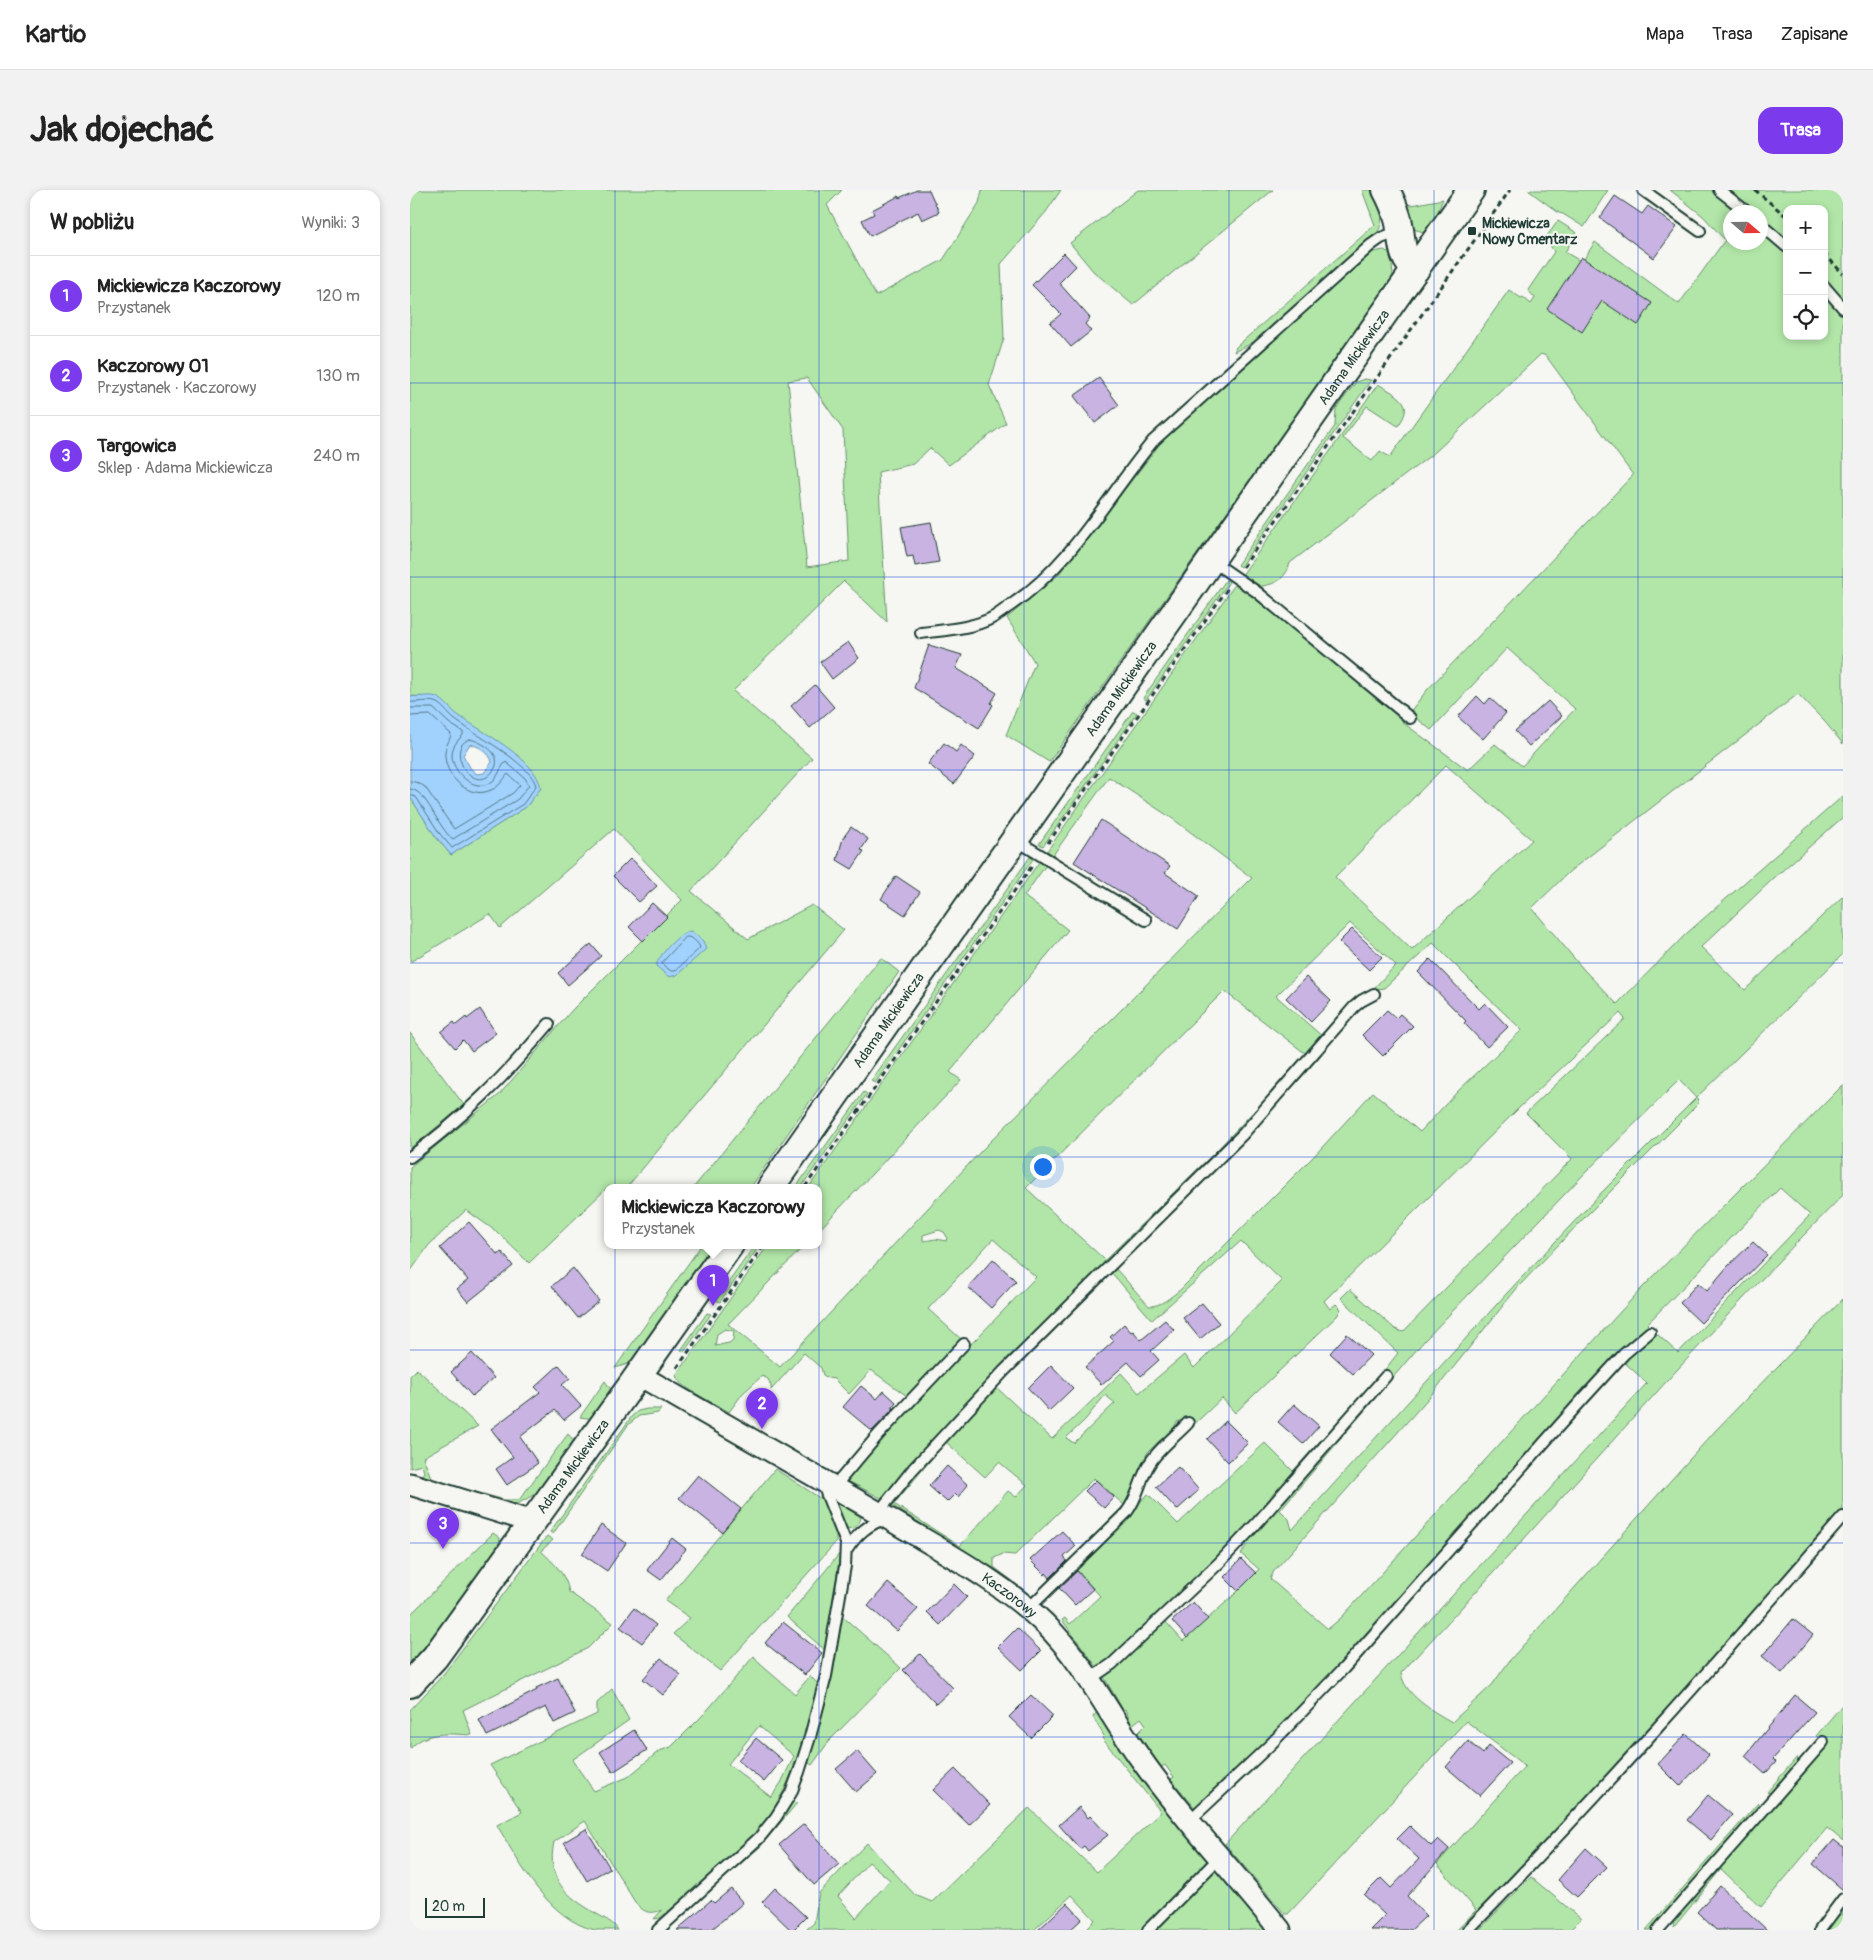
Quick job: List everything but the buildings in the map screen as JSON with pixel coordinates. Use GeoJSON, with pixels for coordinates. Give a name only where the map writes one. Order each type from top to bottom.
{"type":"FeatureCollection","features":[{"type":"Feature","properties":{"kind":"street"},"geometry":{"type":"LineString","coordinates":[[1386,190],[1398,218],[1405,258],[1416,269]]}},
{"type":"Feature","properties":{"kind":"street","name":"Adama Mickiewicza"},"geometry":{"type":"LineString","coordinates":[[773,1184],[1471,190]]}},
{"type":"Feature","properties":{"kind":"street","name":"Adama Mickiewicza"},"geometry":{"type":"LineString","coordinates":[[410,1684],[435,1657],[639,1375],[724,1249]]}},
{"type":"Feature","properties":{"kind":"street","name":"Kaczorowy"},"geometry":{"type":"LineString","coordinates":[[639,1375],[882,1515],[1000,1586],[1028,1609],[1067,1648],[1090,1679],[1130,1744],[1161,1786],[1280,1930]]}},
{"type":"Feature","properties":{"kind":"street"},"geometry":{"type":"LineString","coordinates":[[410,1484],[532,1522]]}},
{"type":"Feature","properties":{"kind":"lane"},"geometry":{"type":"LineString","coordinates":[[1643,190],[1700,231]]}},
{"type":"Feature","properties":{"kind":"lane"},"geometry":{"type":"LineString","coordinates":[[1719,190],[1737,205]]}},
{"type":"Feature","properties":{"kind":"lane"},"geometry":{"type":"LineString","coordinates":[[921,633],[964,626],[991,618],[1032,591],[1069,553],[1153,441],[1371,245],[1381,238],[1401,231]]}},
{"type":"Feature","properties":{"kind":"lane"},"geometry":{"type":"LineString","coordinates":[[1768,231],[1783,244]]}},
{"type":"Feature","properties":{"kind":"lane"},"geometry":{"type":"LineString","coordinates":[[1828,291],[1843,308]]}},
{"type":"Feature","properties":{"kind":"lane"},"geometry":{"type":"LineString","coordinates":[[1211,561],[1257,592],[1410,718]]}},
{"type":"Feature","properties":{"kind":"lane"},"geometry":{"type":"LineString","coordinates":[[1015,839],[1146,920]]}},
{"type":"Feature","properties":{"kind":"lane"},"geometry":{"type":"LineString","coordinates":[[846,1551],[865,1527],[882,1515],[914,1469],[1004,1371],[1243,1134],[1354,1007],[1360,1001],[1374,994]]}},
{"type":"Feature","properties":{"kind":"lane"},"geometry":{"type":"LineString","coordinates":[[410,1157],[472,1108],[500,1080],[549,1024]]}},
{"type":"Feature","properties":{"kind":"lane"},"geometry":{"type":"LineString","coordinates":[[1189,1821],[1271,1744],[1332,1681],[1582,1400],[1624,1354],[1650,1332]]}},
{"type":"Feature","properties":{"kind":"lane"},"geometry":{"type":"LineString","coordinates":[[658,1930],[759,1838],[776,1817],[790,1793],[810,1737],[824,1683],[846,1551],[843,1533],[827,1483],[879,1434],[964,1344]]}},
{"type":"Feature","properties":{"kind":"lane"},"geometry":{"type":"LineString","coordinates":[[1090,1679],[1112,1664],[1238,1542],[1294,1482],[1386,1376]]}},
{"type":"Feature","properties":{"kind":"lane"},"geometry":{"type":"LineString","coordinates":[[1028,1609],[1126,1513],[1136,1499],[1146,1470],[1152,1460],[1188,1424]]}},
{"type":"Feature","properties":{"kind":"lane"},"geometry":{"type":"LineString","coordinates":[[1468,1930],[1564,1831],[1646,1741],[1843,1517]]}},
{"type":"Feature","properties":{"kind":"lane"},"geometry":{"type":"LineString","coordinates":[[1658,1930],[1823,1742]]}},
{"type":"Feature","properties":{"kind":"lane"},"geometry":{"type":"LineString","coordinates":[[1148,1930],[1220,1857]]}},
{"type":"Feature","properties":{"kind":"lane"},"geometry":{"type":"LineString","coordinates":[[1820,1930],[1843,1899]]}},
{"type":"Feature","properties":{"kind":"path"},"geometry":{"type":"LineString","coordinates":[[807,1184],[1510,190]]}},
{"type":"Feature","properties":{"kind":"path"},"geometry":{"type":"LineString","coordinates":[[1755,190],[1783,214]]}},
{"type":"Feature","properties":{"kind":"path"},"geometry":{"type":"LineString","coordinates":[[1828,257],[1843,274]]}},
{"type":"Feature","properties":{"kind":"path"},"geometry":{"type":"LineString","coordinates":[[677,1368],[761,1249]]}},
{"type":"Feature","properties":{"kind":"green space"},"geometry":{"type":"Polygon","coordinates":[[[410,190],[842,190],[827,205],[876,296],[943,260],[979,203],[982,190],[1061,190],[1046,212],[1001,264],[1004,338],[989,385],[1006,423],[949,465],[930,448],[913,464],[878,472],[887,622],[844,581],[733,691],[812,758],[691,891],[748,939],[812,905],[844,930],[630,1184],[604,1184],[604,1191],[529,1263],[497,1232],[466,1210],[429,1245],[410,1272],[410,1167],[499,1095],[572,1010],[682,900],[614,829],[500,928],[490,914],[410,962],[410,797],[436,837],[451,855],[526,807],[541,788],[515,755],[457,715],[441,700],[434,697],[410,696],[410,190]],[[807,378],[788,381],[807,567],[849,561],[843,430],[807,378]]]}},
{"type":"Feature","properties":{"kind":"green space"},"geometry":{"type":"Polygon","coordinates":[[[1138,190],[1273,190],[1133,305],[1093,271],[1070,243],[1138,190]]]}},
{"type":"Feature","properties":{"kind":"green space"},"geometry":{"type":"Polygon","coordinates":[[[1362,190],[1373,190],[1380,207],[1382,217],[1377,234],[1258,340],[1234,352],[1236,347],[1375,225],[1362,190]]]}},
{"type":"Feature","properties":{"kind":"green space"},"geometry":{"type":"Polygon","coordinates":[[[1528,190],[1608,190],[1584,227],[1559,213],[1528,190]]]}},
{"type":"Feature","properties":{"kind":"green space"},"geometry":{"type":"Polygon","coordinates":[[[1670,190],[1843,190],[1843,744],[1798,694],[1570,871],[1532,908],[1584,970],[1617,1004],[1686,934],[1843,796],[1843,817],[1774,878],[1701,947],[1745,990],[1843,896],[1843,954],[1697,1097],[1698,1104],[1518,1287],[1432,1394],[1274,1571],[1270,1579],[1328,1629],[1342,1617],[1642,1288],[1843,1085],[1843,1195],[1730,1312],[1401,1673],[1403,1681],[1421,1702],[1452,1722],[1492,1685],[1510,1660],[1715,1431],[1843,1299],[1843,1510],[1657,1723],[1561,1828],[1463,1930],[1457,1930],[1476,1910],[1437,1864],[1525,1766],[1466,1721],[1304,1897],[1288,1914],[1285,1914],[1225,1844],[1647,1383],[1623,1361],[1639,1346],[1657,1334],[1678,1353],[1810,1215],[1780,1188],[1647,1324],[1651,1328],[1289,1721],[1196,1809],[1171,1779],[1174,1777],[1165,1765],[1161,1767],[1138,1733],[1146,1725],[1141,1718],[1132,1725],[1125,1709],[1123,1710],[1104,1677],[1186,1600],[1190,1599],[1165,1621],[1183,1641],[1234,1595],[1259,1569],[1241,1554],[1247,1545],[1243,1542],[1387,1375],[1383,1372],[1398,1353],[1341,1298],[1350,1289],[1395,1329],[1403,1332],[1572,1159],[1526,1113],[1625,1019],[1620,1013],[1520,1107],[1324,1301],[1330,1309],[1336,1304],[1341,1309],[1337,1316],[1235,1413],[1222,1398],[1184,1434],[1190,1425],[1187,1418],[1177,1422],[1169,1436],[1159,1441],[1147,1453],[1130,1502],[1094,1540],[1089,1541],[1124,1505],[1094,1478],[1015,1555],[1003,1554],[994,1558],[994,1567],[1014,1582],[893,1506],[891,1502],[934,1456],[894,1504],[960,1546],[1008,1491],[1016,1497],[1027,1485],[999,1462],[985,1477],[946,1442],[941,1445],[1009,1370],[1011,1372],[997,1388],[1052,1439],[1121,1373],[1139,1393],[1184,1355],[1194,1368],[1282,1281],[1241,1241],[1152,1320],[1111,1272],[1080,1302],[1233,1149],[1320,1052],[1322,1054],[1247,1136],[1195,1189],[1115,1268],[1149,1306],[1162,1303],[1180,1290],[1314,1156],[1373,1092],[1420,1132],[1457,1092],[1522,1030],[1433,943],[1384,988],[1372,990],[1396,965],[1350,923],[1276,996],[1323,1037],[1242,1128],[1000,1370],[881,1498],[846,1480],[915,1402],[1036,1277],[993,1239],[928,1309],[961,1339],[907,1396],[871,1370],[849,1394],[834,1379],[823,1375],[821,1368],[804,1353],[771,1390],[768,1379],[762,1376],[743,1393],[729,1412],[692,1391],[679,1381],[676,1376],[765,1249],[801,1249],[728,1324],[780,1367],[982,1150],[1252,878],[1173,819],[1109,777],[1053,855],[1047,851],[1236,583],[1252,593],[1261,586],[1242,577],[1242,575],[1378,384],[1398,396],[1405,405],[1403,418],[1398,426],[1367,406],[1343,438],[1372,461],[1380,451],[1390,457],[1509,290],[1521,298],[1523,297],[1531,304],[1535,298],[1528,290],[1554,252],[1544,240],[1558,221],[1577,233],[1565,252],[1582,262],[1595,242],[1679,304],[1723,243],[1723,250],[1768,250],[1768,205],[1723,205],[1723,238],[1703,216],[1670,190]],[[1541,354],[1435,452],[1290,563],[1286,573],[1280,579],[1272,584],[1262,586],[1261,589],[1409,713],[1427,690],[1633,475],[1546,356],[1541,354]],[[1507,648],[1431,730],[1410,713],[1402,722],[1468,770],[1495,744],[1522,766],[1575,709],[1507,648]],[[1446,765],[1335,877],[1412,950],[1532,840],[1446,765]],[[1224,991],[1026,1188],[1105,1260],[1216,1151],[1306,1054],[1224,991]],[[1679,1080],[1586,1172],[1424,1341],[1280,1510],[1289,1519],[1292,1530],[1507,1293],[1603,1191],[1696,1098],[1679,1080]],[[939,1230],[923,1235],[923,1241],[936,1239],[946,1241],[947,1237],[944,1232],[939,1230]],[[725,1329],[717,1334],[715,1346],[729,1343],[733,1340],[734,1331],[725,1329]],[[1105,1395],[1085,1420],[1066,1438],[1074,1443],[1115,1403],[1105,1395]]]}},
{"type":"Feature","properties":{"kind":"green space"},"geometry":{"type":"Polygon","coordinates":[[[1443,199],[1427,233],[1413,229],[1400,203],[1412,205],[1443,199]]]}},
{"type":"Feature","properties":{"kind":"green space"},"geometry":{"type":"Polygon","coordinates":[[[1384,250],[1391,254],[1393,276],[1388,292],[1288,426],[1049,762],[1006,735],[1035,663],[1007,618],[1058,575],[1163,440],[1373,252],[1384,250]]]}},
{"type":"Feature","properties":{"kind":"green space"},"geometry":{"type":"Polygon","coordinates":[[[1364,379],[1371,380],[1240,567],[1237,565],[1335,426],[1336,409],[1356,382],[1364,379]]]}},
{"type":"Feature","properties":{"kind":"green space"},"geometry":{"type":"Polygon","coordinates":[[[1226,580],[1229,582],[1146,700],[1143,698],[1226,580]]]}},
{"type":"Feature","properties":{"kind":"green space"},"geometry":{"type":"Polygon","coordinates":[[[1133,711],[1137,713],[1043,846],[1039,844],[1133,711]]]}},
{"type":"Feature","properties":{"kind":"green space"},"geometry":{"type":"Polygon","coordinates":[[[1030,857],[1033,859],[875,1083],[871,1081],[1030,857]]]}},
{"type":"Feature","properties":{"kind":"green space"},"geometry":{"type":"Polygon","coordinates":[[[1040,861],[1046,865],[1024,896],[1068,930],[950,1072],[961,1080],[822,1227],[822,1184],[811,1184],[1040,861]]]}},
{"type":"Feature","properties":{"kind":"green space"},"geometry":{"type":"Polygon","coordinates":[[[881,958],[899,972],[753,1184],[696,1184],[881,958]]]}},
{"type":"Feature","properties":{"kind":"green space"},"geometry":{"type":"Polygon","coordinates":[[[410,1033],[464,1105],[410,1149],[410,1033]]]}},
{"type":"Feature","properties":{"kind":"green space"},"geometry":{"type":"Polygon","coordinates":[[[864,1092],[867,1094],[803,1184],[798,1184],[864,1092]]]}},
{"type":"Feature","properties":{"kind":"green space"},"geometry":{"type":"Polygon","coordinates":[[[699,1249],[705,1249],[709,1256],[634,1362],[615,1368],[699,1249]]]}},
{"type":"Feature","properties":{"kind":"green space"},"geometry":{"type":"Polygon","coordinates":[[[752,1249],[757,1249],[720,1302],[716,1300],[752,1249]]]}},
{"type":"Feature","properties":{"kind":"green space"},"geometry":{"type":"Polygon","coordinates":[[[707,1313],[711,1314],[684,1352],[681,1350],[707,1313]]]}},
{"type":"Feature","properties":{"kind":"green space"},"geometry":{"type":"Polygon","coordinates":[[[417,1369],[478,1426],[423,1457],[432,1480],[505,1500],[519,1500],[568,1434],[576,1443],[544,1489],[519,1503],[504,1505],[426,1480],[422,1475],[424,1472],[422,1465],[410,1468],[410,1376],[417,1369]]]}},
{"type":"Feature","properties":{"kind":"green space"},"geometry":{"type":"Polygon","coordinates":[[[605,1381],[610,1388],[611,1395],[594,1419],[580,1417],[605,1381]]]}},
{"type":"Feature","properties":{"kind":"green space"},"geometry":{"type":"Polygon","coordinates":[[[1363,1393],[1365,1395],[1242,1534],[1114,1658],[1097,1667],[1062,1620],[1065,1618],[1070,1624],[1100,1596],[1076,1569],[1148,1494],[1178,1524],[1265,1443],[1293,1471],[1363,1393]]]}},
{"type":"Feature","properties":{"kind":"green space"},"geometry":{"type":"Polygon","coordinates":[[[661,1409],[658,1413],[639,1416],[628,1425],[553,1534],[550,1532],[632,1416],[638,1411],[661,1409]]]}},
{"type":"Feature","properties":{"kind":"green space"},"geometry":{"type":"Polygon","coordinates":[[[775,1469],[823,1500],[836,1530],[836,1542],[720,1671],[673,1634],[690,1618],[665,1601],[775,1469]]]}},
{"type":"Feature","properties":{"kind":"green space"},"geometry":{"type":"Polygon","coordinates":[[[838,1503],[861,1517],[855,1527],[851,1529],[844,1525],[835,1504],[838,1503]]]}},
{"type":"Feature","properties":{"kind":"green space"},"geometry":{"type":"Polygon","coordinates":[[[493,1533],[500,1538],[498,1549],[436,1635],[410,1662],[410,1615],[493,1533]]]}},
{"type":"Feature","properties":{"kind":"green space"},"geometry":{"type":"Polygon","coordinates":[[[547,1536],[553,1540],[541,1551],[555,1564],[562,1574],[569,1592],[613,1623],[588,1648],[463,1710],[472,1735],[446,1734],[431,1736],[416,1743],[410,1749],[410,1710],[442,1676],[547,1536]]]}},
{"type":"Feature","properties":{"kind":"green space"},"geometry":{"type":"Polygon","coordinates":[[[840,1553],[826,1651],[787,1617],[840,1553]]]}},
{"type":"Feature","properties":{"kind":"green space"},"geometry":{"type":"Polygon","coordinates":[[[841,1615],[901,1668],[829,1741],[812,1765],[806,1761],[834,1665],[841,1615]]]}},
{"type":"Feature","properties":{"kind":"green space"},"geometry":{"type":"Polygon","coordinates":[[[754,1656],[760,1664],[795,1694],[810,1676],[817,1683],[819,1679],[820,1686],[807,1729],[784,1791],[760,1828],[736,1854],[660,1918],[654,1919],[662,1910],[650,1912],[644,1910],[635,1902],[585,1821],[554,1842],[552,1855],[556,1877],[561,1886],[576,1900],[611,1923],[618,1930],[595,1930],[578,1924],[563,1915],[537,1888],[497,1825],[522,1812],[490,1765],[597,1714],[597,1703],[612,1689],[629,1720],[572,1760],[594,1791],[628,1777],[659,1751],[671,1747],[704,1714],[754,1656]],[[759,1726],[728,1764],[771,1797],[781,1783],[794,1756],[759,1726]]]}},
{"type":"Feature","properties":{"kind":"green space"},"geometry":{"type":"Polygon","coordinates":[[[1843,1704],[1843,1841],[1827,1828],[1761,1907],[1721,1869],[1674,1927],[1673,1920],[1828,1742],[1816,1736],[1843,1704]]]}},
{"type":"Feature","properties":{"kind":"green space"},"geometry":{"type":"Polygon","coordinates":[[[1097,1712],[1129,1758],[1205,1855],[1207,1861],[1205,1867],[1143,1930],[1085,1930],[1095,1920],[1072,1895],[1034,1930],[806,1930],[814,1923],[819,1893],[867,1843],[915,1895],[932,1902],[1029,1808],[1097,1872],[1161,1812],[1102,1738],[1104,1736],[1093,1717],[1097,1712]],[[869,1862],[838,1896],[856,1918],[890,1880],[869,1862]]]}},
{"type":"Feature","properties":{"kind":"green space"},"geometry":{"type":"Polygon","coordinates":[[[1797,1757],[1798,1765],[1773,1794],[1767,1792],[1797,1757]]]}},
{"type":"Feature","properties":{"kind":"green space"},"geometry":{"type":"Polygon","coordinates":[[[791,1802],[797,1803],[760,1847],[711,1889],[712,1886],[791,1802]]]}},
{"type":"Feature","properties":{"kind":"green space"},"geometry":{"type":"Polygon","coordinates":[[[1758,1803],[1761,1808],[1653,1930],[1646,1930],[1758,1803]]]}},
{"type":"Feature","properties":{"kind":"green space"},"geometry":{"type":"Polygon","coordinates":[[[1215,1870],[1265,1930],[1152,1930],[1215,1870]]]}},
{"type":"Feature","properties":{"kind":"green space"},"geometry":{"type":"Polygon","coordinates":[[[1531,1877],[1581,1919],[1570,1930],[1479,1930],[1531,1877]]]}},
{"type":"Feature","properties":{"kind":"green space"},"geometry":{"type":"Polygon","coordinates":[[[1843,1905],[1843,1930],[1824,1930],[1843,1905]]]}},
{"type":"Feature","properties":{"kind":"water"},"geometry":{"type":"Polygon","coordinates":[[[410,696],[430,696],[440,699],[458,715],[519,756],[537,777],[541,788],[526,807],[451,855],[436,837],[410,797],[410,696]],[[470,744],[463,755],[471,769],[477,774],[484,773],[492,762],[491,759],[484,750],[470,744]]]}},
{"type":"Feature","properties":{"kind":"water"},"geometry":{"type":"Polygon","coordinates":[[[691,931],[703,941],[706,949],[677,975],[669,977],[656,966],[658,961],[675,940],[686,932],[691,931]]]}},
{"type":"Feature","properties":{"kind":"place","name":"Mickiewicza Nowy Cmentarz"},"geometry":{"type":"Point","coordinates":[1472,231]}},
{"type":"Feature","properties":{"kind":"place","name":"Mickiewicza Kaczorowy"},"geometry":{"type":"Point","coordinates":[713,1306]}},
{"type":"Feature","properties":{"kind":"place","name":"Kaczorowy 01"},"geometry":{"type":"Point","coordinates":[762,1429]}},
{"type":"Feature","properties":{"kind":"place","name":"Targowica"},"geometry":{"type":"Point","coordinates":[443,1549]}}]}
